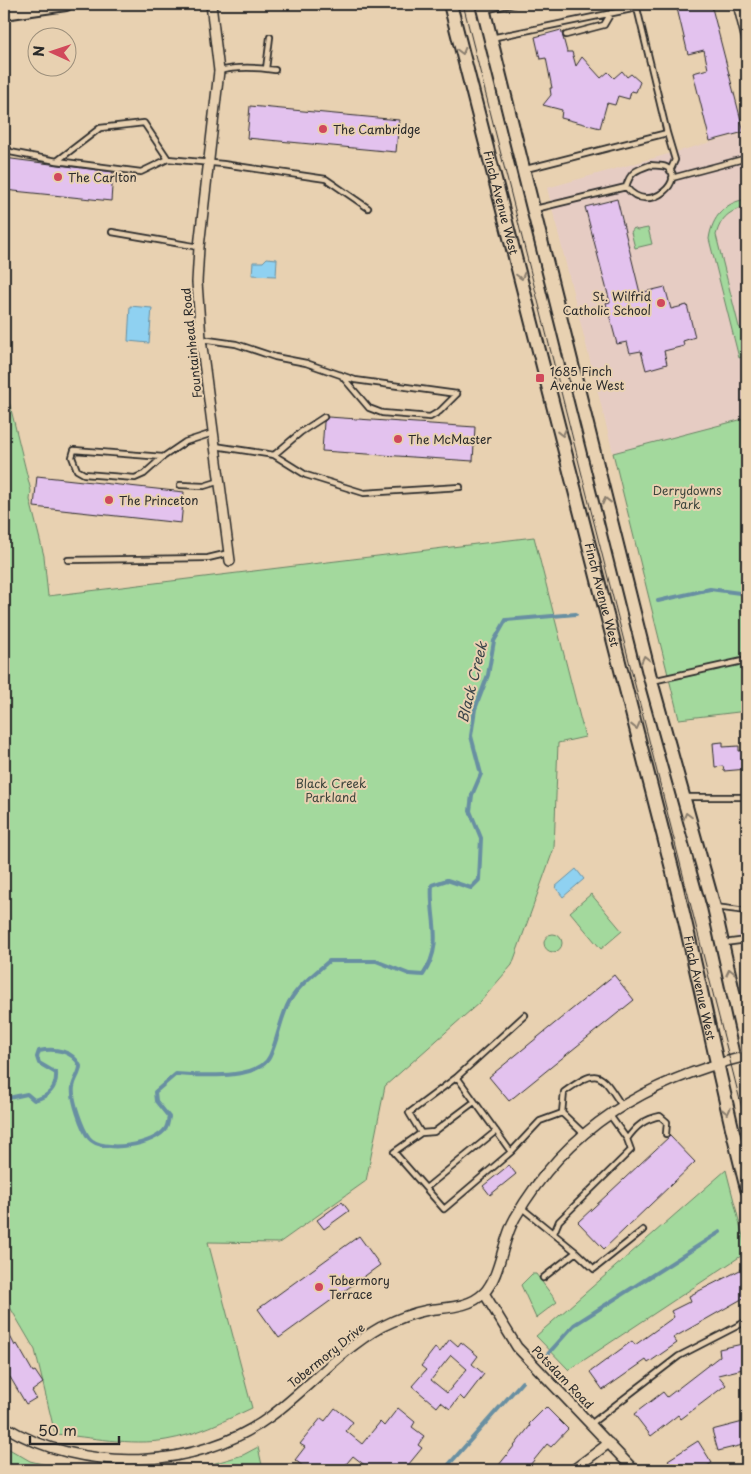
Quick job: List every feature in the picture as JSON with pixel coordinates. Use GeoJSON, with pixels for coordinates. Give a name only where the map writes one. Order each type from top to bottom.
{"type":"FeatureCollection","features":[{"type":"Feature","properties":{"kind":"main road"},"geometry":{"type":"LineString","coordinates":[[4,13],[66,4]]}},
{"type":"Feature","properties":{"kind":"main road","name":"Finch Avenue West"},"geometry":{"type":"LineString","coordinates":[[450,4],[559,420],[677,887],[716,1064],[747,1189]]}},
{"type":"Feature","properties":{"kind":"main road"},"geometry":{"type":"LineString","coordinates":[[482,7],[651,681],[714,907],[747,1055]]}},
{"type":"Feature","properties":{"kind":"street","name":"Fountainhead Road"},"geometry":{"type":"LineString","coordinates":[[211,4],[219,71],[199,247],[198,282],[201,339],[230,557]]}},
{"type":"Feature","properties":{"kind":"street"},"geometry":{"type":"LineString","coordinates":[[738,4],[747,40]]}},
{"type":"Feature","properties":{"kind":"street"},"geometry":{"type":"LineString","coordinates":[[484,1293],[494,1279],[508,1229],[521,1207],[546,1172],[584,1134],[608,1114],[669,1080],[747,1055]]}},
{"type":"Feature","properties":{"kind":"street","name":"Potsdam Road"},"geometry":{"type":"LineString","coordinates":[[484,1293],[517,1346],[592,1423],[634,1470]]}},
{"type":"Feature","properties":{"kind":"street","name":"Tobermory Drive"},"geometry":{"type":"LineString","coordinates":[[4,1426],[20,1437],[45,1447],[93,1457],[162,1460],[195,1453],[232,1439],[265,1420],[355,1345],[384,1326],[427,1310],[466,1304],[484,1293]]}},
{"type":"Feature","properties":{"kind":"street"},"geometry":{"type":"LineString","coordinates":[[573,1470],[609,1443]]}},
{"type":"Feature","properties":{"kind":"lane"},"geometry":{"type":"LineString","coordinates":[[482,7],[513,4]]}},
{"type":"Feature","properties":{"kind":"lane"},"geometry":{"type":"LineString","coordinates":[[490,38],[637,8],[675,160],[670,171]]}},
{"type":"Feature","properties":{"kind":"lane"},"geometry":{"type":"LineString","coordinates":[[566,35],[604,25],[611,13]]}},
{"type":"Feature","properties":{"kind":"lane"},"geometry":{"type":"LineString","coordinates":[[266,69],[270,37]]}},
{"type":"Feature","properties":{"kind":"lane"},"geometry":{"type":"LineString","coordinates":[[219,71],[232,68],[275,70]]}},
{"type":"Feature","properties":{"kind":"lane"},"geometry":{"type":"LineString","coordinates":[[57,161],[100,128],[144,123],[168,159]]}},
{"type":"Feature","properties":{"kind":"lane"},"geometry":{"type":"LineString","coordinates":[[522,170],[667,134]]}},
{"type":"Feature","properties":{"kind":"lane"},"geometry":{"type":"LineString","coordinates":[[4,144],[10,152],[57,161],[141,172],[168,159],[326,179],[368,208]]}},
{"type":"Feature","properties":{"kind":"lane"},"geometry":{"type":"LineString","coordinates":[[672,178],[747,158]]}},
{"type":"Feature","properties":{"kind":"lane"},"geometry":{"type":"LineString","coordinates":[[650,165],[666,167],[670,171],[672,178],[669,188],[658,196],[644,199],[632,196],[626,187],[629,176],[635,170],[650,165]]}},
{"type":"Feature","properties":{"kind":"lane"},"geometry":{"type":"LineString","coordinates":[[532,209],[626,187]]}},
{"type":"Feature","properties":{"kind":"lane"},"geometry":{"type":"LineString","coordinates":[[112,232],[199,247]]}},
{"type":"Feature","properties":{"kind":"lane"},"geometry":{"type":"LineString","coordinates":[[201,339],[236,344],[266,355],[306,363],[341,375],[355,380],[457,394],[440,411],[430,417],[382,413],[370,408],[341,375]]}},
{"type":"Feature","properties":{"kind":"lane"},"geometry":{"type":"LineString","coordinates":[[274,455],[324,417]]}},
{"type":"Feature","properties":{"kind":"lane"},"geometry":{"type":"LineString","coordinates":[[163,457],[74,450],[72,457],[77,470],[84,474],[135,478],[144,474],[163,457],[185,442],[213,432]]}},
{"type":"Feature","properties":{"kind":"lane"},"geometry":{"type":"LineString","coordinates":[[215,446],[274,455],[306,475],[364,493],[460,487]]}},
{"type":"Feature","properties":{"kind":"lane"},"geometry":{"type":"LineString","coordinates":[[180,485],[204,486],[220,481]]}},
{"type":"Feature","properties":{"kind":"lane"},"geometry":{"type":"LineString","coordinates":[[68,560],[230,557]]}},
{"type":"Feature","properties":{"kind":"lane"},"geometry":{"type":"LineString","coordinates":[[651,681],[747,660]]}},
{"type":"Feature","properties":{"kind":"lane"},"geometry":{"type":"LineString","coordinates":[[682,797],[747,797]]}},
{"type":"Feature","properties":{"kind":"lane"},"geometry":{"type":"LineString","coordinates":[[714,907],[747,910]]}},
{"type":"Feature","properties":{"kind":"lane"},"geometry":{"type":"LineString","coordinates":[[723,943],[747,940]]}},
{"type":"Feature","properties":{"kind":"lane"},"geometry":{"type":"LineString","coordinates":[[422,1133],[409,1113],[457,1077],[525,1015]]}},
{"type":"Feature","properties":{"kind":"lane"},"geometry":{"type":"LineString","coordinates":[[562,1113],[564,1092],[586,1076],[597,1076],[606,1081],[622,1106]]}},
{"type":"Feature","properties":{"kind":"lane"},"geometry":{"type":"LineString","coordinates":[[457,1077],[511,1152]]}},
{"type":"Feature","properties":{"kind":"lane"},"geometry":{"type":"LineString","coordinates":[[474,1102],[434,1132],[422,1133],[394,1152],[444,1209],[511,1152],[540,1121],[562,1113]]}},
{"type":"Feature","properties":{"kind":"lane"},"geometry":{"type":"LineString","coordinates":[[562,1113],[584,1134]]}},
{"type":"Feature","properties":{"kind":"lane"},"geometry":{"type":"LineString","coordinates":[[554,1233],[559,1221],[631,1150],[627,1139],[608,1114]]}},
{"type":"Feature","properties":{"kind":"lane"},"geometry":{"type":"LineString","coordinates":[[627,1139],[634,1130],[648,1119],[660,1116],[667,1122],[666,1134]]}},
{"type":"Feature","properties":{"kind":"lane"},"geometry":{"type":"LineString","coordinates":[[426,1188],[496,1131]]}},
{"type":"Feature","properties":{"kind":"lane"},"geometry":{"type":"LineString","coordinates":[[521,1207],[554,1233],[594,1269],[643,1230]]}},
{"type":"Feature","properties":{"kind":"lane"},"geometry":{"type":"LineString","coordinates":[[543,1278],[576,1252]]}},
{"type":"Feature","properties":{"kind":"lane"},"geometry":{"type":"LineString","coordinates":[[592,1423],[678,1356],[747,1321]]}},
{"type":"Feature","properties":{"kind":"shaded area","name":"St. Wilfrid Catholic School"},"geometry":{"type":"Polygon","coordinates":[[[747,132],[747,418],[613,453],[547,188],[747,132]]]}},
{"type":"Feature","properties":{"kind":"shaded area"},"geometry":{"type":"Polygon","coordinates":[[[747,930],[747,978],[736,932],[747,930]]]}},
{"type":"Feature","properties":{"kind":"green space"},"geometry":{"type":"Polygon","coordinates":[[[747,199],[747,207],[727,215],[716,235],[739,327],[747,333],[747,340],[743,339],[746,355],[739,358],[709,239],[713,224],[721,212],[732,203],[747,199]]]}},
{"type":"Feature","properties":{"kind":"green space"},"geometry":{"type":"Polygon","coordinates":[[[634,228],[637,230],[648,228],[652,244],[635,248],[631,232],[634,228]]]}},
{"type":"Feature","properties":{"kind":"green space","name":"Black Creek Parkland"},"geometry":{"type":"Polygon","coordinates":[[[4,381],[31,491],[30,500],[44,556],[48,596],[534,537],[585,737],[558,743],[554,848],[512,965],[480,1002],[385,1086],[366,1181],[279,1243],[208,1242],[252,1408],[199,1431],[166,1440],[125,1442],[55,1434],[35,1350],[4,1297],[4,381]]]}},
{"type":"Feature","properties":{"kind":"green space","name":"Derrydowns Park"},"geometry":{"type":"Polygon","coordinates":[[[747,418],[747,711],[679,719],[613,453],[747,418]]]}},
{"type":"Feature","properties":{"kind":"green space"},"geometry":{"type":"Polygon","coordinates":[[[591,894],[622,931],[601,949],[570,912],[591,894]]]}},
{"type":"Feature","properties":{"kind":"green space"},"geometry":{"type":"Polygon","coordinates":[[[553,934],[559,937],[562,943],[559,949],[553,952],[547,949],[544,943],[547,937],[553,934]]]}},
{"type":"Feature","properties":{"kind":"green space"},"geometry":{"type":"Polygon","coordinates":[[[726,1170],[747,1252],[569,1370],[536,1336],[726,1170]]]}},
{"type":"Feature","properties":{"kind":"green space"},"geometry":{"type":"Polygon","coordinates":[[[532,1274],[536,1274],[557,1302],[536,1318],[521,1285],[532,1274]]]}},
{"type":"Feature","properties":{"kind":"green space"},"geometry":{"type":"Polygon","coordinates":[[[4,1446],[30,1461],[67,1470],[4,1470],[4,1446]]]}},
{"type":"Feature","properties":{"kind":"green space"},"geometry":{"type":"Polygon","coordinates":[[[258,1447],[263,1470],[192,1470],[243,1455],[258,1447]]]}},
{"type":"Feature","properties":{"kind":"water"},"geometry":{"type":"Polygon","coordinates":[[[267,258],[277,259],[276,276],[252,275],[253,262],[263,262],[267,258]]]}},
{"type":"Feature","properties":{"kind":"water"},"geometry":{"type":"Polygon","coordinates":[[[130,306],[152,308],[149,343],[128,341],[130,306]]]}},
{"type":"Feature","properties":{"kind":"water"},"geometry":{"type":"Polygon","coordinates":[[[576,869],[584,879],[563,897],[555,887],[576,869]]]}},
{"type":"Feature","properties":{"kind":"building"},"geometry":{"type":"Polygon","coordinates":[[[676,4],[711,4],[744,132],[710,141],[693,73],[708,69],[704,50],[688,54],[676,4]]]}},
{"type":"Feature","properties":{"kind":"building"},"geometry":{"type":"Polygon","coordinates":[[[561,30],[567,52],[572,52],[576,66],[582,57],[601,78],[608,72],[614,78],[622,71],[627,77],[631,74],[640,82],[636,92],[631,91],[629,99],[618,96],[615,105],[607,103],[600,128],[561,118],[562,110],[543,105],[551,95],[550,88],[552,88],[546,58],[540,59],[535,37],[561,30]]]}},
{"type":"Feature","properties":{"kind":"building","name":"The Cambridge"},"geometry":{"type":"Polygon","coordinates":[[[250,106],[399,120],[396,152],[247,138],[250,106]]]}},
{"type":"Feature","properties":{"kind":"building","name":"The Carlton"},"geometry":{"type":"Polygon","coordinates":[[[4,158],[113,172],[111,201],[4,190],[4,158]]]}},
{"type":"Feature","properties":{"kind":"building"},"geometry":{"type":"Polygon","coordinates":[[[617,199],[640,293],[665,287],[671,309],[687,305],[695,337],[683,341],[684,346],[664,351],[667,364],[646,370],[641,351],[630,353],[627,342],[617,344],[606,303],[610,302],[585,207],[617,199]]]}},
{"type":"Feature","properties":{"kind":"building","name":"The McMaster"},"geometry":{"type":"Polygon","coordinates":[[[328,417],[475,427],[473,461],[322,451],[324,422],[328,417]]]}},
{"type":"Feature","properties":{"kind":"building","name":"The Princeton"},"geometry":{"type":"Polygon","coordinates":[[[37,476],[184,492],[181,523],[34,507],[37,476]]]}},
{"type":"Feature","properties":{"kind":"building"},"geometry":{"type":"Polygon","coordinates":[[[723,742],[723,747],[739,746],[739,751],[747,750],[747,769],[724,771],[723,766],[715,767],[713,743],[723,742]]]}},
{"type":"Feature","properties":{"kind":"building"},"geometry":{"type":"Polygon","coordinates":[[[614,975],[634,1000],[509,1101],[489,1077],[614,975]]]}},
{"type":"Feature","properties":{"kind":"building"},"geometry":{"type":"Polygon","coordinates":[[[670,1136],[695,1162],[604,1249],[578,1222],[670,1136]]]}},
{"type":"Feature","properties":{"kind":"building"},"geometry":{"type":"Polygon","coordinates":[[[509,1165],[516,1174],[490,1195],[483,1186],[509,1165]]]}},
{"type":"Feature","properties":{"kind":"building"},"geometry":{"type":"Polygon","coordinates":[[[342,1202],[349,1211],[324,1229],[317,1220],[342,1202]]]}},
{"type":"Feature","properties":{"kind":"building","name":"Tobermory Terrace"},"geometry":{"type":"Polygon","coordinates":[[[359,1236],[380,1265],[279,1338],[258,1309],[359,1236]]]}},
{"type":"Feature","properties":{"kind":"building"},"geometry":{"type":"Polygon","coordinates":[[[742,1269],[747,1280],[747,1296],[673,1338],[677,1343],[648,1363],[646,1360],[603,1390],[590,1372],[632,1341],[635,1345],[674,1317],[671,1311],[691,1301],[689,1296],[742,1269]]]}},
{"type":"Feature","properties":{"kind":"building"},"geometry":{"type":"Polygon","coordinates":[[[4,1324],[15,1346],[17,1344],[33,1372],[35,1371],[43,1383],[32,1391],[36,1398],[26,1404],[10,1377],[4,1380],[4,1324]]]}},
{"type":"Feature","properties":{"kind":"building"},"geometry":{"type":"Polygon","coordinates":[[[450,1339],[458,1346],[461,1342],[478,1356],[472,1364],[484,1374],[464,1400],[460,1396],[450,1409],[441,1402],[437,1407],[412,1386],[426,1370],[421,1366],[435,1348],[440,1352],[450,1339]],[[451,1355],[431,1380],[447,1393],[467,1369],[451,1355]]]}},
{"type":"Feature","properties":{"kind":"building"},"geometry":{"type":"Polygon","coordinates":[[[747,1343],[747,1368],[718,1375],[726,1385],[681,1419],[678,1415],[651,1436],[634,1414],[663,1392],[667,1397],[720,1356],[719,1349],[747,1343]]]}},
{"type":"Feature","properties":{"kind":"building"},"geometry":{"type":"Polygon","coordinates":[[[546,1407],[568,1429],[551,1447],[547,1444],[526,1470],[495,1470],[530,1426],[529,1424],[546,1407]]]}},
{"type":"Feature","properties":{"kind":"building"},"geometry":{"type":"Polygon","coordinates":[[[335,1408],[353,1422],[346,1431],[362,1444],[380,1422],[384,1426],[398,1408],[415,1422],[412,1427],[424,1436],[418,1445],[422,1448],[404,1470],[371,1470],[353,1456],[341,1470],[308,1470],[295,1460],[305,1447],[300,1444],[321,1418],[325,1421],[335,1408]]]}},
{"type":"Feature","properties":{"kind":"building"},"geometry":{"type":"Polygon","coordinates":[[[747,1421],[747,1444],[718,1451],[712,1430],[747,1421]]]}},
{"type":"Feature","properties":{"kind":"building"},"geometry":{"type":"Polygon","coordinates":[[[698,1441],[712,1463],[700,1470],[675,1470],[668,1460],[698,1441]]]}},
{"type":"Feature","properties":{"kind":"waterway","name":"Black Creek"},"geometry":{"type":"LineString","coordinates":[[658,601],[710,589],[747,594]]}},
{"type":"Feature","properties":{"kind":"waterway","name":"Black Creek"},"geometry":{"type":"LineString","coordinates":[[4,1099],[27,1094],[34,1100],[43,1097],[51,1091],[55,1083],[56,1073],[39,1063],[37,1057],[39,1051],[62,1051],[73,1056],[80,1066],[73,1092],[83,1128],[89,1138],[105,1146],[141,1143],[152,1139],[167,1127],[169,1117],[156,1101],[155,1092],[176,1074],[228,1075],[254,1070],[264,1064],[273,1049],[289,1002],[302,985],[329,961],[376,961],[409,974],[423,975],[430,963],[435,941],[432,885],[447,880],[471,888],[479,880],[481,838],[470,811],[472,795],[481,774],[471,736],[475,709],[488,675],[494,641],[506,620],[576,614]]}},
{"type":"Feature","properties":{"kind":"waterway"},"geometry":{"type":"LineString","coordinates":[[547,1355],[574,1325],[720,1232]]}},
{"type":"Feature","properties":{"kind":"waterway"},"geometry":{"type":"LineString","coordinates":[[444,1470],[522,1382]]}},
{"type":"Feature","properties":{"kind":"tram line"},"geometry":{"type":"LineString","coordinates":[[463,4],[747,1128]]}},
{"type":"Feature","properties":{"kind":"place","name":"The Cambridge"},"geometry":{"type":"Point","coordinates":[323,129]}},
{"type":"Feature","properties":{"kind":"place","name":"The Carlton"},"geometry":{"type":"Point","coordinates":[58,177]}},
{"type":"Feature","properties":{"kind":"place","name":"St. Wilfrid Catholic School"},"geometry":{"type":"Point","coordinates":[661,303]}},
{"type":"Feature","properties":{"kind":"place","name":"1685 Finch Avenue West"},"geometry":{"type":"Point","coordinates":[540,378]}},
{"type":"Feature","properties":{"kind":"place","name":"The McMaster"},"geometry":{"type":"Point","coordinates":[398,439]}},
{"type":"Feature","properties":{"kind":"place","name":"The Princeton"},"geometry":{"type":"Point","coordinates":[109,500]}},
{"type":"Feature","properties":{"kind":"place","name":"Tobermory Terrace"},"geometry":{"type":"Point","coordinates":[319,1287]}}]}
